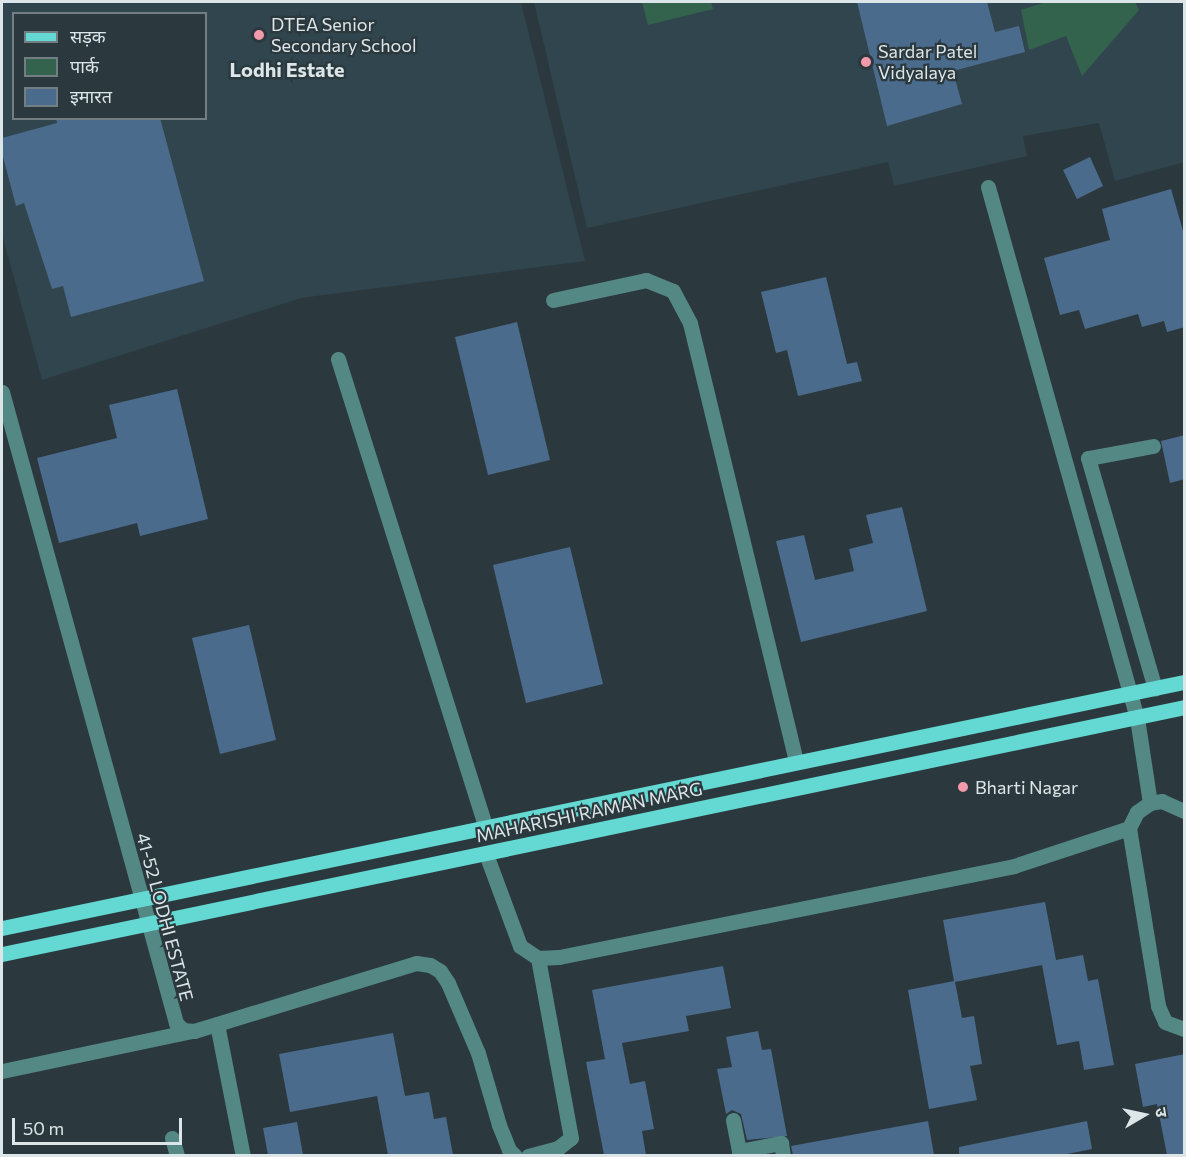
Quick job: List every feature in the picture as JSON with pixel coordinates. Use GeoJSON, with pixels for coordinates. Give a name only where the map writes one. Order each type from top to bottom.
{"type":"FeatureCollection","features":[{"type":"Feature","properties":{"kind":"main road","name":"MAHARISHI RAMAN MARG"},"geometry":{"type":"LineString","coordinates":[[2,928],[796,761],[1185,682]]}},
{"type":"Feature","properties":{"kind":"main road","name":"MAHARISHI RAMAN MARG"},"geometry":{"type":"LineString","coordinates":[[2,954],[1185,707]]}},
{"type":"Feature","properties":{"kind":"street"},"geometry":{"type":"LineString","coordinates":[[988,187],[1137,718],[1150,803]]}},
{"type":"Feature","properties":{"kind":"street"},"geometry":{"type":"LineString","coordinates":[[553,300],[646,280],[673,291],[690,323],[796,761]]}},
{"type":"Feature","properties":{"kind":"street"},"geometry":{"type":"LineString","coordinates":[[339,359],[486,827]]}},
{"type":"Feature","properties":{"kind":"street","name":"41-52 LODHI ESTATE"},"geometry":{"type":"LineString","coordinates":[[2,392],[170,1011],[183,1030],[194,1031]]}},
{"type":"Feature","properties":{"kind":"street"},"geometry":{"type":"LineString","coordinates":[[1153,447],[1088,458],[1155,688]]}},
{"type":"Feature","properties":{"kind":"street"},"geometry":{"type":"LineString","coordinates":[[1185,811],[1162,801],[1150,803],[1137,812],[1129,828],[1158,1006],[1165,1022],[1185,1029]]}},
{"type":"Feature","properties":{"kind":"street"},"geometry":{"type":"LineString","coordinates":[[486,854],[520,946],[538,958],[1014,866],[1129,828]]}},
{"type":"Feature","properties":{"kind":"street"},"geometry":{"type":"LineString","coordinates":[[528,1155],[558,1148],[571,1138],[538,958]]}},
{"type":"Feature","properties":{"kind":"street"},"geometry":{"type":"LineString","coordinates":[[2,1071],[194,1031],[416,963],[430,965],[440,971],[448,983],[478,1053],[508,1150],[515,1155]]}},
{"type":"Feature","properties":{"kind":"street"},"geometry":{"type":"LineString","coordinates":[[217,1024],[243,1155]]}},
{"type":"Feature","properties":{"kind":"street"},"geometry":{"type":"LineString","coordinates":[[733,1120],[739,1151],[781,1143],[783,1155]]}},
{"type":"Feature","properties":{"kind":"street"},"geometry":{"type":"LineString","coordinates":[[172,1138],[177,1155]]}},
{"type":"Feature","properties":{"kind":"shaded area"},"geometry":{"type":"Polygon","coordinates":[[[2,2],[521,2],[585,261],[301,298],[42,380],[2,234],[2,2]]]}},
{"type":"Feature","properties":{"kind":"shaded area","name":"Sardar Patel Vidyalaya"},"geometry":{"type":"Polygon","coordinates":[[[534,2],[1184,2],[1184,162],[1115,181],[1099,123],[1023,136],[1027,156],[894,186],[888,162],[587,228],[534,2]]]}},
{"type":"Feature","properties":{"kind":"green space"},"geometry":{"type":"Polygon","coordinates":[[[642,2],[711,2],[713,9],[648,25],[642,2]]]}},
{"type":"Feature","properties":{"kind":"green space"},"geometry":{"type":"Polygon","coordinates":[[[1046,2],[1135,2],[1139,10],[1082,76],[1066,36],[1029,50],[1021,10],[1046,2]]]}},
{"type":"Feature","properties":{"kind":"building"},"geometry":{"type":"Polygon","coordinates":[[[857,2],[987,2],[995,32],[1019,26],[1025,52],[953,71],[962,104],[887,126],[857,2]]]}},
{"type":"Feature","properties":{"kind":"building"},"geometry":{"type":"Polygon","coordinates":[[[56,120],[161,120],[204,281],[71,317],[63,286],[52,289],[24,203],[16,206],[2,153],[2,138],[57,123],[56,120]]]}},
{"type":"Feature","properties":{"kind":"building"},"geometry":{"type":"Polygon","coordinates":[[[1090,157],[1103,186],[1077,199],[1063,170],[1090,157]]]}},
{"type":"Feature","properties":{"kind":"building"},"geometry":{"type":"Polygon","coordinates":[[[1171,189],[1185,238],[1185,327],[1167,332],[1164,321],[1142,327],[1138,314],[1085,329],[1079,310],[1060,315],[1044,258],[1110,240],[1102,209],[1171,189]]]}},
{"type":"Feature","properties":{"kind":"building"},"geometry":{"type":"Polygon","coordinates":[[[826,277],[847,364],[857,362],[862,381],[798,396],[787,350],[776,353],[761,292],[826,277]]]}},
{"type":"Feature","properties":{"kind":"building"},"geometry":{"type":"Polygon","coordinates":[[[517,322],[550,460],[488,475],[455,337],[517,322]]]}},
{"type":"Feature","properties":{"kind":"building"},"geometry":{"type":"Polygon","coordinates":[[[177,389],[208,519],[140,536],[137,523],[59,543],[37,458],[117,438],[109,405],[177,389]]]}},
{"type":"Feature","properties":{"kind":"building"},"geometry":{"type":"Polygon","coordinates":[[[1185,435],[1185,479],[1170,483],[1161,441],[1185,435]]]}},
{"type":"Feature","properties":{"kind":"building"},"geometry":{"type":"Polygon","coordinates":[[[902,507],[927,611],[801,642],[776,541],[804,535],[815,580],[854,571],[849,549],[873,543],[866,515],[902,507]]]}},
{"type":"Feature","properties":{"kind":"building"},"geometry":{"type":"Polygon","coordinates":[[[570,547],[603,684],[526,703],[493,565],[570,547]]]}},
{"type":"Feature","properties":{"kind":"building"},"geometry":{"type":"Polygon","coordinates":[[[249,625],[276,740],[220,754],[192,638],[249,625]]]}},
{"type":"Feature","properties":{"kind":"building"},"geometry":{"type":"Polygon","coordinates":[[[1045,902],[1056,960],[1083,955],[1088,981],[1098,979],[1114,1065],[1084,1070],[1079,1041],[1057,1045],[1042,965],[955,982],[962,1018],[974,1016],[982,1064],[970,1066],[977,1100],[929,1109],[908,990],[954,981],[943,920],[1045,902]]]}},
{"type":"Feature","properties":{"kind":"building"},"geometry":{"type":"Polygon","coordinates":[[[723,966],[731,1008],[686,1016],[689,1031],[622,1043],[630,1084],[645,1081],[654,1129],[642,1131],[646,1155],[604,1155],[586,1062],[605,1059],[592,990],[723,966]]]}},
{"type":"Feature","properties":{"kind":"building"},"geometry":{"type":"Polygon","coordinates":[[[758,1031],[762,1050],[771,1049],[787,1136],[747,1140],[741,1114],[732,1110],[726,1114],[717,1069],[732,1067],[726,1037],[758,1031]]]}},
{"type":"Feature","properties":{"kind":"building"},"geometry":{"type":"Polygon","coordinates":[[[393,1033],[405,1096],[429,1092],[434,1119],[446,1117],[453,1155],[388,1155],[377,1096],[290,1112],[279,1054],[393,1033]]]}},
{"type":"Feature","properties":{"kind":"building"},"geometry":{"type":"Polygon","coordinates":[[[1185,1054],[1185,1155],[1167,1155],[1157,1104],[1143,1107],[1135,1064],[1185,1054]]]}},
{"type":"Feature","properties":{"kind":"building"},"geometry":{"type":"Polygon","coordinates":[[[928,1121],[934,1155],[793,1155],[791,1146],[928,1121]]]}},
{"type":"Feature","properties":{"kind":"building"},"geometry":{"type":"Polygon","coordinates":[[[1087,1121],[1092,1149],[1062,1155],[959,1155],[959,1147],[1087,1121]]]}},
{"type":"Feature","properties":{"kind":"building"},"geometry":{"type":"Polygon","coordinates":[[[297,1122],[303,1155],[268,1155],[263,1128],[297,1122]]]}},
{"type":"Feature","properties":{"kind":"place","name":"DTEA Senior Secondary School"},"geometry":{"type":"Point","coordinates":[259,35]}},
{"type":"Feature","properties":{"kind":"place","name":"Sardar Patel Vidyalaya"},"geometry":{"type":"Point","coordinates":[866,62]}},
{"type":"Feature","properties":{"kind":"place","name":"Bharti Nagar"},"geometry":{"type":"Point","coordinates":[963,787]}},
{"type":"Feature","properties":{"kind":"district","name":"Lodhi Estate"},"geometry":{"type":"Point","coordinates":[287,69]}}]}
